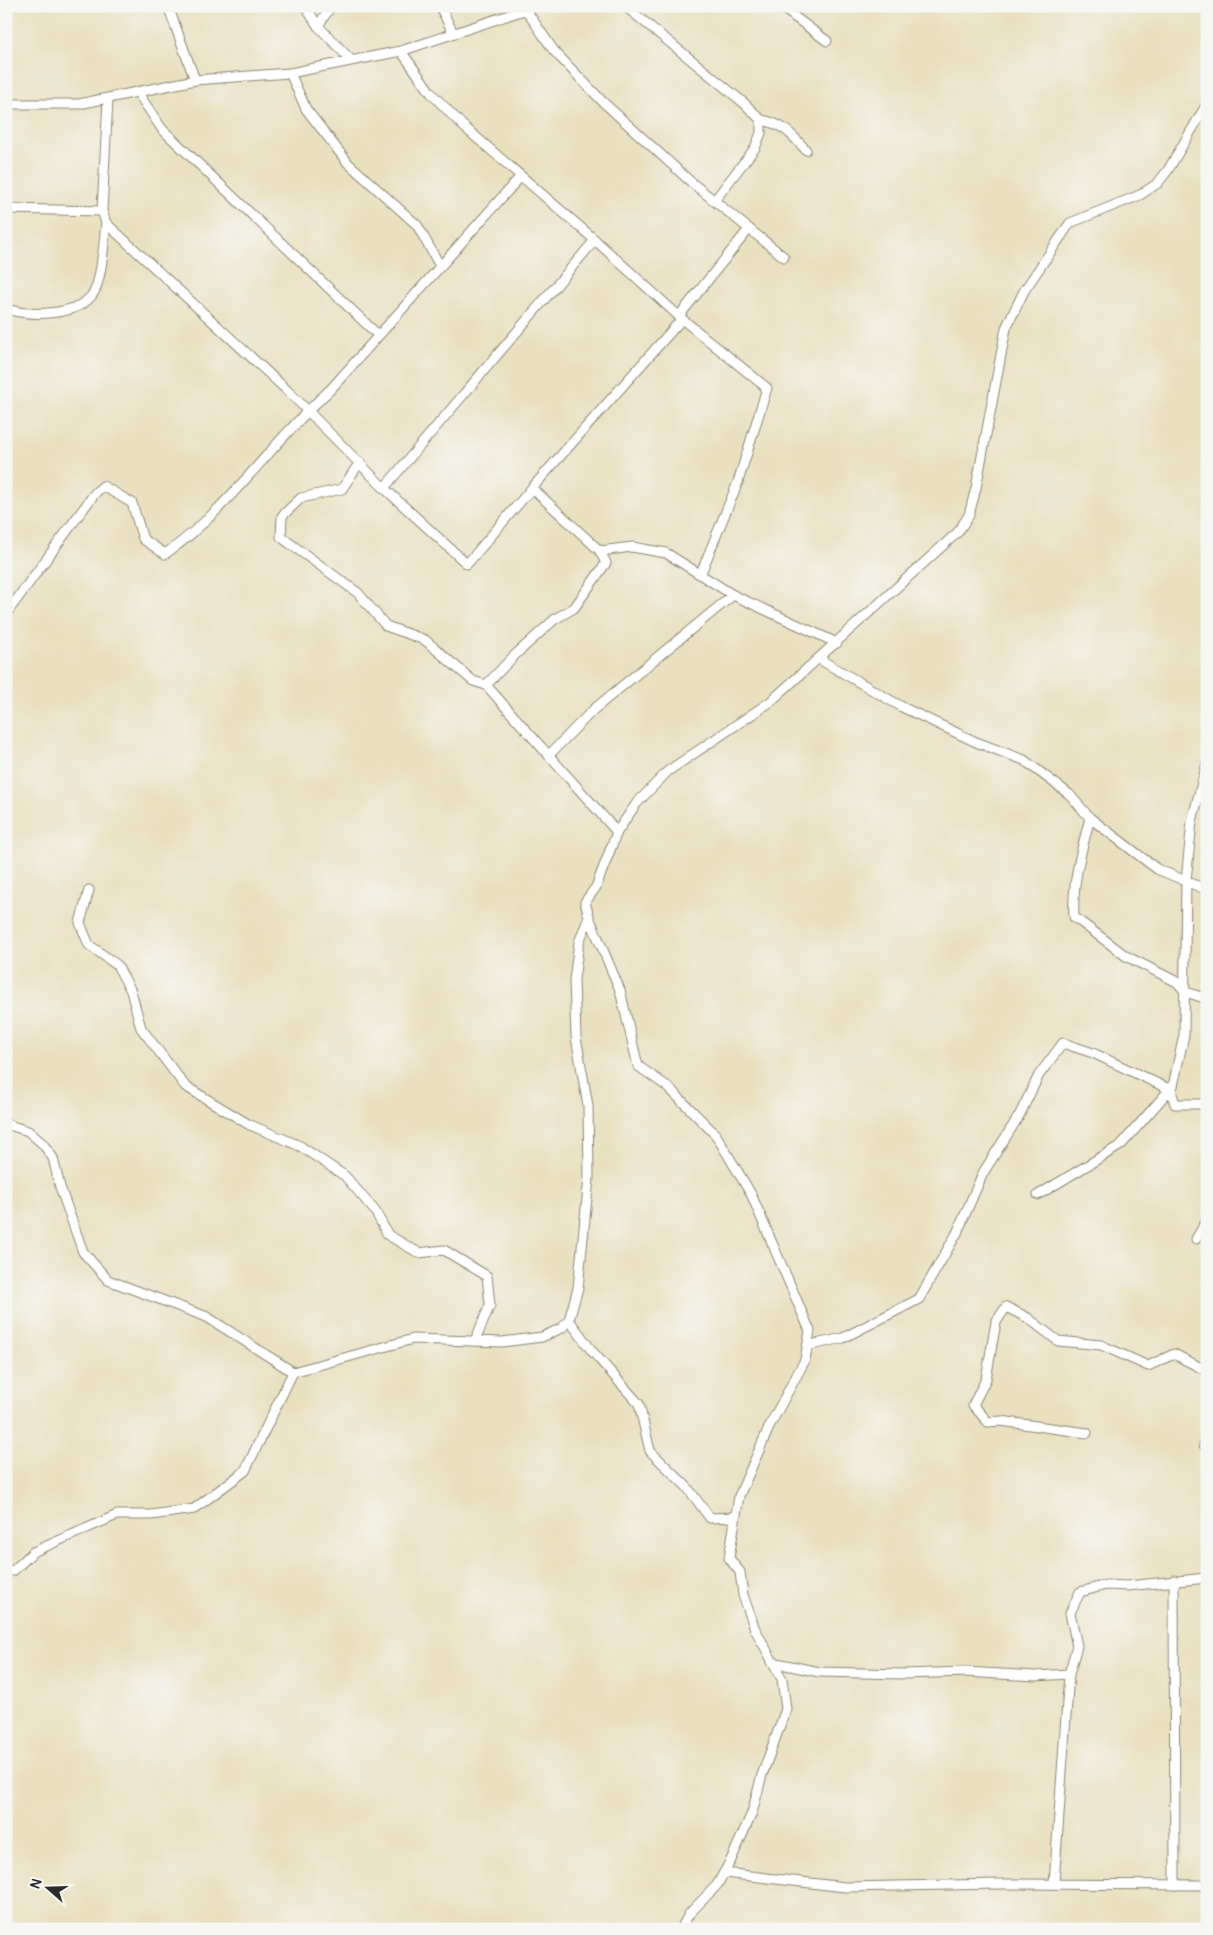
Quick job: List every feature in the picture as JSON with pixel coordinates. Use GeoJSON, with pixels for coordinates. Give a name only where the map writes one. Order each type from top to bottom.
{"type":"FeatureCollection","features":[{"type":"Feature","properties":{"kind":"street"},"geometry":{"type":"LineString","coordinates":[[168,6],[195,80]]}},
{"type":"Feature","properties":{"kind":"street"},"geometry":{"type":"LineString","coordinates":[[304,6],[318,26],[351,60]]}},
{"type":"Feature","properties":{"kind":"street"},"geometry":{"type":"LineString","coordinates":[[318,26],[331,6]]}},
{"type":"Feature","properties":{"kind":"street"},"geometry":{"type":"LineString","coordinates":[[440,6],[453,33]]}},
{"type":"Feature","properties":{"kind":"street"},"geometry":{"type":"LineString","coordinates":[[6,104],[79,104],[108,100],[195,80],[290,73],[401,51],[536,6]]}},
{"type":"Feature","properties":{"kind":"street"},"geometry":{"type":"LineString","coordinates":[[625,6],[744,103],[761,120],[776,123],[785,128],[806,150]]}},
{"type":"Feature","properties":{"kind":"street"},"geometry":{"type":"LineString","coordinates":[[780,6],[827,41]]}},
{"type":"Feature","properties":{"kind":"street"},"geometry":{"type":"LineString","coordinates":[[526,10],[554,51],[603,102],[714,201],[784,257]]}},
{"type":"Feature","properties":{"kind":"street"},"geometry":{"type":"LineString","coordinates":[[401,51],[431,93],[462,125],[595,240],[680,317],[767,388],[738,482],[701,573]]}},
{"type":"Feature","properties":{"kind":"street"},"geometry":{"type":"LineString","coordinates":[[290,73],[306,109],[348,163],[416,225],[440,266]]}},
{"type":"Feature","properties":{"kind":"street"},"geometry":{"type":"LineString","coordinates":[[138,93],[162,129],[378,335]]}},
{"type":"Feature","properties":{"kind":"street"},"geometry":{"type":"LineString","coordinates":[[6,309],[48,314],[74,308],[94,293],[106,223],[102,211],[108,100]]}},
{"type":"Feature","properties":{"kind":"street"},"geometry":{"type":"LineString","coordinates":[[681,1929],[689,1914],[710,1892],[724,1872],[752,1813],[762,1775],[784,1716],[786,1696],[782,1679],[755,1629],[743,1596],[740,1572],[728,1558],[739,1496],[747,1474],[771,1423],[805,1360],[810,1331],[750,1194],[716,1135],[668,1087],[638,1066],[620,990],[588,917],[585,902],[596,887],[617,832],[636,804],[668,771],[770,702],[948,542],[965,523],[976,488],[1006,328],[1024,291],[1064,229],[1076,220],[1140,195],[1158,183],[1168,170],[1207,104]]}},
{"type":"Feature","properties":{"kind":"street"},"geometry":{"type":"LineString","coordinates":[[714,201],[754,148],[761,133],[761,120]]}},
{"type":"Feature","properties":{"kind":"street"},"geometry":{"type":"LineString","coordinates":[[6,614],[95,493],[103,486],[132,503],[143,539],[165,554],[190,537],[308,410],[330,390],[521,176]]}},
{"type":"Feature","properties":{"kind":"street"},"geometry":{"type":"LineString","coordinates":[[6,209],[102,211]]}},
{"type":"Feature","properties":{"kind":"street"},"geometry":{"type":"LineString","coordinates":[[106,223],[308,410],[384,488],[467,564],[680,317],[750,229]]}},
{"type":"Feature","properties":{"kind":"street"},"geometry":{"type":"LineString","coordinates":[[384,488],[595,240]]}},
{"type":"Feature","properties":{"kind":"street"},"geometry":{"type":"LineString","coordinates":[[360,462],[342,489],[302,498],[282,516],[281,537],[358,593],[386,626],[425,640],[473,681],[486,685],[617,832]]}},
{"type":"Feature","properties":{"kind":"street"},"geometry":{"type":"LineString","coordinates":[[486,685],[515,655],[555,619],[574,608],[606,562],[600,551],[532,488]]}},
{"type":"Feature","properties":{"kind":"street"},"geometry":{"type":"LineString","coordinates":[[600,551],[632,547],[666,553],[701,573],[733,595],[837,643]]}},
{"type":"Feature","properties":{"kind":"street"},"geometry":{"type":"LineString","coordinates":[[549,755],[593,710],[733,595]]}},
{"type":"Feature","properties":{"kind":"street"},"geometry":{"type":"LineString","coordinates":[[819,659],[902,708],[976,742],[1024,760],[1069,794],[1090,818],[1157,869],[1207,890]]}},
{"type":"Feature","properties":{"kind":"street"},"geometry":{"type":"LineString","coordinates":[[1207,764],[1192,821],[1186,881],[1184,1035],[1171,1090],[1175,1104],[1207,1104]]}},
{"type":"Feature","properties":{"kind":"street"},"geometry":{"type":"LineString","coordinates":[[1090,818],[1079,857],[1073,891],[1074,917],[1126,956],[1177,982],[1186,992],[1207,999]]}},
{"type":"Feature","properties":{"kind":"street"},"geometry":{"type":"LineString","coordinates":[[89,890],[80,923],[89,945],[117,965],[131,990],[141,1028],[185,1086],[248,1124],[300,1146],[345,1176],[375,1211],[388,1235],[419,1253],[444,1250],[487,1276],[490,1305],[475,1342]]}},
{"type":"Feature","properties":{"kind":"street"},"geometry":{"type":"LineString","coordinates":[[6,1124],[28,1131],[43,1144],[52,1158],[83,1252],[108,1280],[207,1317],[293,1372],[413,1339],[502,1342],[542,1337],[562,1328],[569,1320],[578,1288],[589,1178],[588,1106],[576,1036],[574,980],[579,942],[588,917]]}},
{"type":"Feature","properties":{"kind":"street"},"geometry":{"type":"LineString","coordinates":[[807,1346],[843,1338],[919,1299],[957,1233],[983,1173],[1018,1116],[1039,1074],[1063,1043],[1093,1053],[1171,1090]]}},
{"type":"Feature","properties":{"kind":"street"},"geometry":{"type":"LineString","coordinates":[[1038,1195],[1121,1144],[1171,1090]]}},
{"type":"Feature","properties":{"kind":"street"},"geometry":{"type":"LineString","coordinates":[[1196,1238],[1207,1220]]}},
{"type":"Feature","properties":{"kind":"street"},"geometry":{"type":"LineString","coordinates":[[1087,1433],[1001,1421],[988,1422],[973,1405],[986,1378],[996,1322],[1006,1307],[1028,1318],[1058,1341],[1101,1345],[1148,1366],[1174,1354],[1207,1371]]}},
{"type":"Feature","properties":{"kind":"street"},"geometry":{"type":"LineString","coordinates":[[569,1320],[592,1351],[639,1404],[650,1450],[687,1487],[710,1518],[734,1517]]}},
{"type":"Feature","properties":{"kind":"street"},"geometry":{"type":"LineString","coordinates":[[6,1570],[12,1571],[33,1552],[118,1515],[151,1516],[194,1508],[244,1471],[293,1372]]}},
{"type":"Feature","properties":{"kind":"street"},"geometry":{"type":"LineString","coordinates":[[1207,1437],[1204,1446],[1207,1447]]}},
{"type":"Feature","properties":{"kind":"street"},"geometry":{"type":"LineString","coordinates":[[1054,1884],[1069,1674],[1076,1646],[1070,1613],[1080,1592],[1106,1585],[1127,1586],[1207,1578]]}},
{"type":"Feature","properties":{"kind":"street"},"geometry":{"type":"LineString","coordinates":[[1174,1580],[1175,1885]]}},
{"type":"Feature","properties":{"kind":"street"},"geometry":{"type":"LineString","coordinates":[[772,1662],[818,1672],[905,1674],[965,1672],[1035,1676],[1069,1674]]}},
{"type":"Feature","properties":{"kind":"street"},"geometry":{"type":"LineString","coordinates":[[724,1872],[845,1887],[1054,1884],[1207,1885]]}}]}
